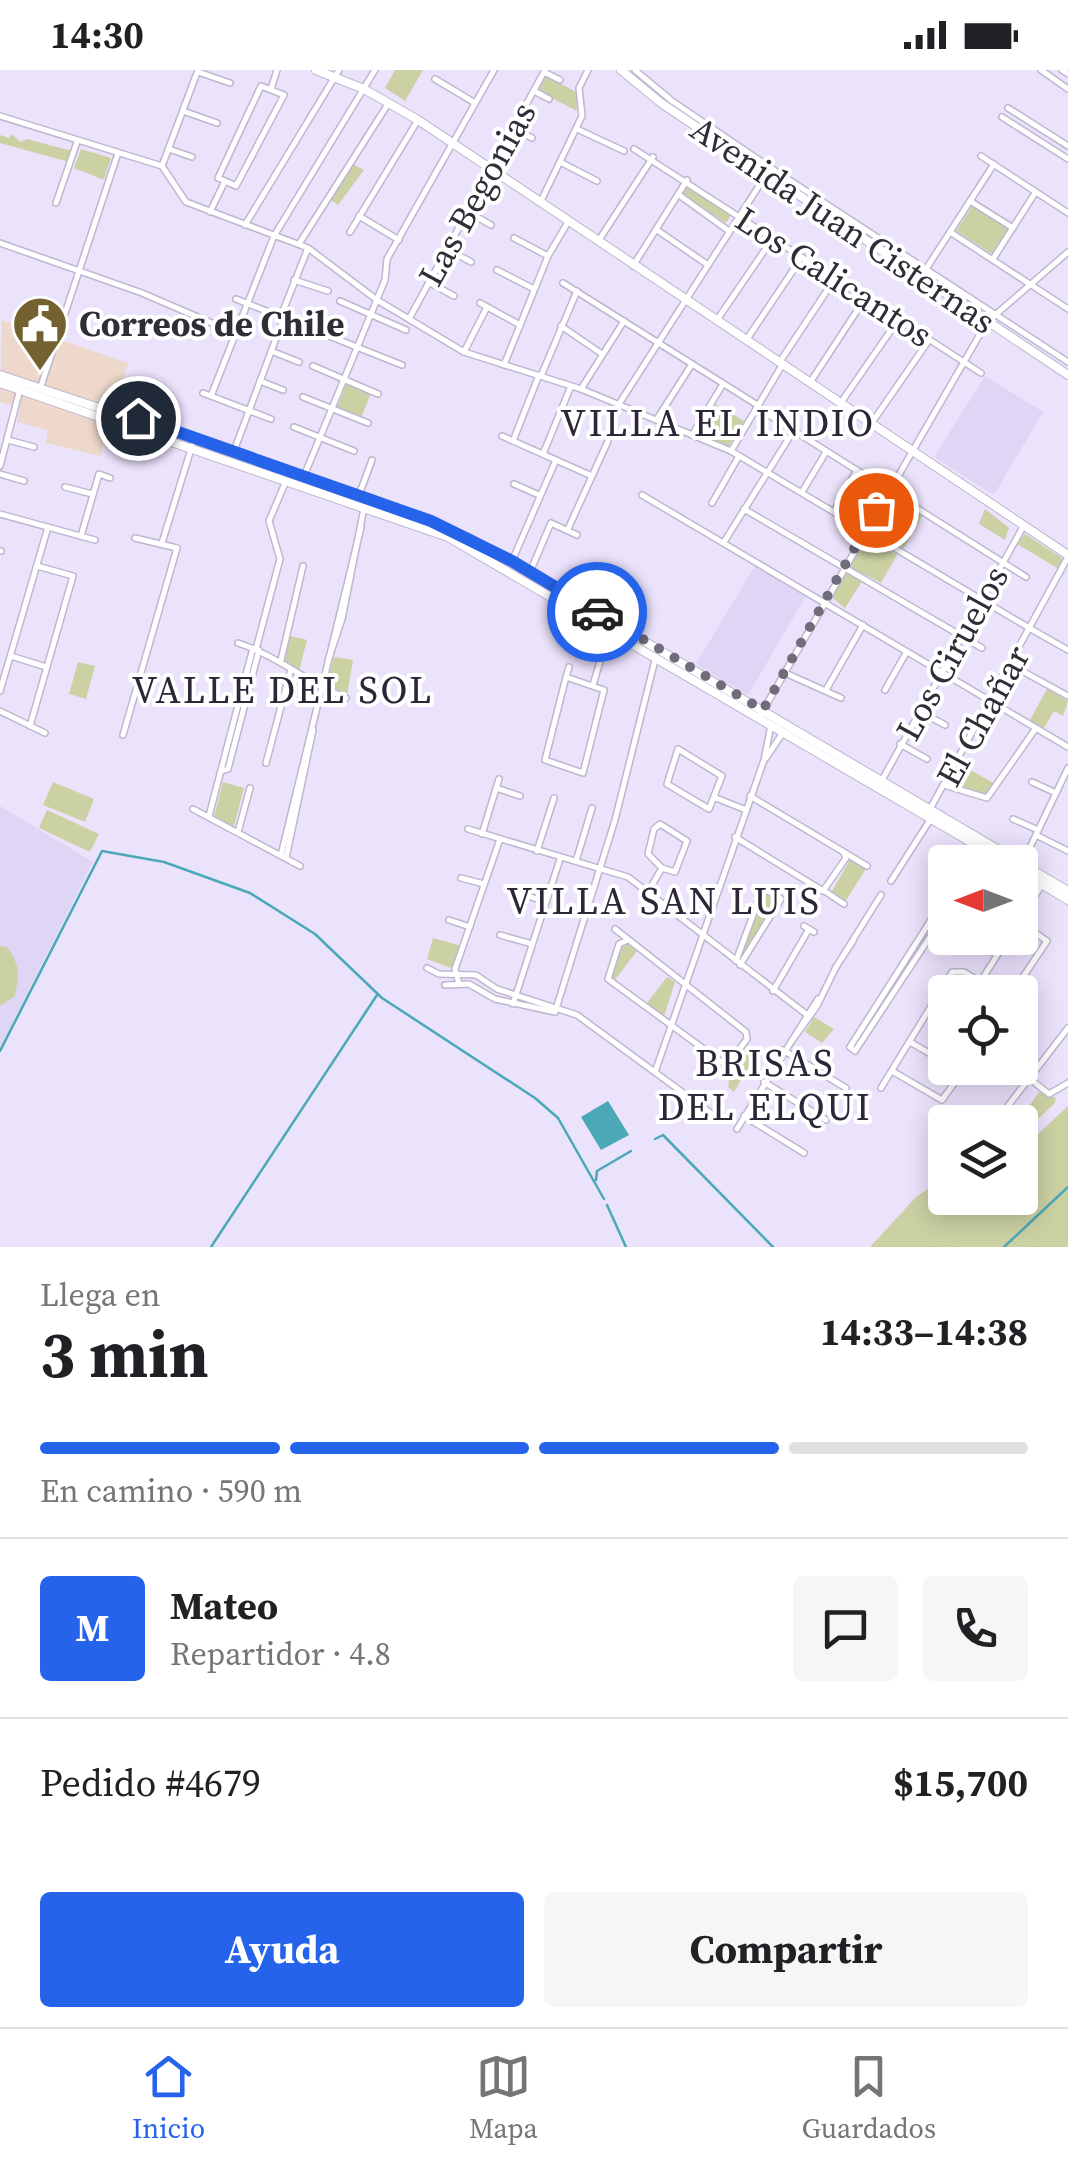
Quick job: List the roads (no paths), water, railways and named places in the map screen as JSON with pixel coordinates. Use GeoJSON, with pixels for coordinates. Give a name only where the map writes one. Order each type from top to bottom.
{"type":"FeatureCollection","features":[{"type":"Feature","properties":{"kind":"main road"},"geometry":{"type":"LineString","coordinates":[[316,70],[337,74],[418,120],[1068,556]]}},
{"type":"Feature","properties":{"kind":"main road","name":"Avenida Juan Cisternas"},"geometry":{"type":"LineString","coordinates":[[622,70],[660,104],[1068,374]]}},
{"type":"Feature","properties":{"kind":"main road"},"geometry":{"type":"LineString","coordinates":[[0,375],[192,446],[289,475]]}},
{"type":"Feature","properties":{"kind":"main road"},"geometry":{"type":"LineString","coordinates":[[0,382],[41,386],[234,452],[479,552],[762,714],[771,724],[786,728],[918,811],[985,845]]}},
{"type":"Feature","properties":{"kind":"main road"},"geometry":{"type":"LineString","coordinates":[[302,480],[360,495],[455,531],[512,561],[762,714],[882,780],[974,845]]}},
{"type":"Feature","properties":{"kind":"main road"},"geometry":{"type":"LineString","coordinates":[[1038,875],[1068,892]]}},
{"type":"Feature","properties":{"kind":"main road"},"geometry":{"type":"LineString","coordinates":[[1038,881],[1068,900]]}},
{"type":"Feature","properties":{"kind":"street"},"geometry":{"type":"LineString","coordinates":[[271,89],[278,70]]}},
{"type":"Feature","properties":{"kind":"street"},"geometry":{"type":"LineString","coordinates":[[212,396],[274,236],[375,70]]}},
{"type":"Feature","properties":{"kind":"street"},"geometry":{"type":"LineString","coordinates":[[302,480],[371,316],[386,259],[494,70]]}},
{"type":"Feature","properties":{"kind":"street"},"geometry":{"type":"LineString","coordinates":[[540,203],[582,116],[579,88],[588,70]]}},
{"type":"Feature","properties":{"kind":"street","name":"Avenida Juan Cisternas"},"geometry":{"type":"LineString","coordinates":[[635,70],[672,102],[1068,362]]}},
{"type":"Feature","properties":{"kind":"street"},"geometry":{"type":"LineString","coordinates":[[1041,70],[1068,89]]}},
{"type":"Feature","properties":{"kind":"street"},"geometry":{"type":"LineString","coordinates":[[162,166],[198,71],[230,83]]}},
{"type":"Feature","properties":{"kind":"street"},"geometry":{"type":"LineString","coordinates":[[545,71],[560,80]]}},
{"type":"Feature","properties":{"kind":"street","name":"Las Begonias"},"geometry":{"type":"LineString","coordinates":[[409,319],[545,71]]}},
{"type":"Feature","properties":{"kind":"street"},"geometry":{"type":"LineString","coordinates":[[245,226],[337,74]]}},
{"type":"Feature","properties":{"kind":"street"},"geometry":{"type":"LineString","coordinates":[[436,79],[475,103]]}},
{"type":"Feature","properties":{"kind":"street"},"geometry":{"type":"LineString","coordinates":[[261,86],[284,95],[236,186],[225,181],[218,178],[261,86]]}},
{"type":"Feature","properties":{"kind":"street"},"geometry":{"type":"LineString","coordinates":[[534,92],[549,99]]}},
{"type":"Feature","properties":{"kind":"street"},"geometry":{"type":"LineString","coordinates":[[299,244],[390,102]]}},
{"type":"Feature","properties":{"kind":"street"},"geometry":{"type":"LineString","coordinates":[[1008,108],[1068,146]]}},
{"type":"Feature","properties":{"kind":"street"},"geometry":{"type":"LineString","coordinates":[[183,111],[217,123]]}},
{"type":"Feature","properties":{"kind":"street"},"geometry":{"type":"LineString","coordinates":[[0,116],[162,166],[186,202],[308,248],[377,300],[464,352],[580,389],[740,456],[981,601],[1067,647]]}},
{"type":"Feature","properties":{"kind":"street"},"geometry":{"type":"LineString","coordinates":[[1002,117],[1068,159]]}},
{"type":"Feature","properties":{"kind":"street"},"geometry":{"type":"LineString","coordinates":[[350,232],[418,120]]}},
{"type":"Feature","properties":{"kind":"street"},"geometry":{"type":"LineString","coordinates":[[513,128],[532,138]]}},
{"type":"Feature","properties":{"kind":"street"},"geometry":{"type":"LineString","coordinates":[[576,128],[624,151]]}},
{"type":"Feature","properties":{"kind":"street"},"geometry":{"type":"LineString","coordinates":[[56,202],[78,142]]}},
{"type":"Feature","properties":{"kind":"street"},"geometry":{"type":"LineString","coordinates":[[168,149],[192,157]]}},
{"type":"Feature","properties":{"kind":"street","name":"Los Calicantos"},"geometry":{"type":"LineString","coordinates":[[634,150],[688,180],[981,373]]}},
{"type":"Feature","properties":{"kind":"street"},"geometry":{"type":"LineString","coordinates":[[41,386],[118,154]]}},
{"type":"Feature","properties":{"kind":"street"},"geometry":{"type":"LineString","coordinates":[[981,156],[1068,214]]}},
{"type":"Feature","properties":{"kind":"street"},"geometry":{"type":"LineString","coordinates":[[598,243],[652,158]]}},
{"type":"Feature","properties":{"kind":"street"},"geometry":{"type":"LineString","coordinates":[[560,162],[597,181]]}},
{"type":"Feature","properties":{"kind":"street"},"geometry":{"type":"LineString","coordinates":[[926,270],[994,164]]}},
{"type":"Feature","properties":{"kind":"street"},"geometry":{"type":"LineString","coordinates":[[619,404],[766,175]]}},
{"type":"Feature","properties":{"kind":"street"},"geometry":{"type":"LineString","coordinates":[[632,267],[688,180]]}},
{"type":"Feature","properties":{"kind":"street"},"geometry":{"type":"LineString","coordinates":[[210,212],[225,181]]}},
{"type":"Feature","properties":{"kind":"street"},"geometry":{"type":"LineString","coordinates":[[993,259],[1035,193]]}},
{"type":"Feature","properties":{"kind":"street","name":"Los Calicantos"},"geometry":{"type":"LineString","coordinates":[[679,195],[729,232]]}},
{"type":"Feature","properties":{"kind":"street"},"geometry":{"type":"LineString","coordinates":[[970,201],[1012,228]]}},
{"type":"Feature","properties":{"kind":"street"},"geometry":{"type":"LineString","coordinates":[[467,212],[491,225]]}},
{"type":"Feature","properties":{"kind":"street"},"geometry":{"type":"LineString","coordinates":[[359,216],[399,240]]}},
{"type":"Feature","properties":{"kind":"street"},"geometry":{"type":"LineString","coordinates":[[504,366],[548,256],[568,222]]}},
{"type":"Feature","properties":{"kind":"street"},"geometry":{"type":"LineString","coordinates":[[656,230],[708,264]]}},
{"type":"Feature","properties":{"kind":"street"},"geometry":{"type":"LineString","coordinates":[[950,232],[1068,308]]}},
{"type":"Feature","properties":{"kind":"street"},"geometry":{"type":"LineString","coordinates":[[514,238],[548,256]]}},
{"type":"Feature","properties":{"kind":"street"},"geometry":{"type":"LineString","coordinates":[[716,323],[774,238]]}},
{"type":"Feature","properties":{"kind":"street"},"geometry":{"type":"LineString","coordinates":[[0,243],[214,324]]}},
{"type":"Feature","properties":{"kind":"street"},"geometry":{"type":"LineString","coordinates":[[234,452],[308,248]]}},
{"type":"Feature","properties":{"kind":"street"},"geometry":{"type":"LineString","coordinates":[[447,248],[471,262]]}},
{"type":"Feature","properties":{"kind":"street"},"geometry":{"type":"LineString","coordinates":[[762,714],[823,600],[987,322],[1068,252]]}},
{"type":"Feature","properties":{"kind":"street"},"geometry":{"type":"LineString","coordinates":[[745,342],[803,256]]}},
{"type":"Feature","properties":{"kind":"street"},"geometry":{"type":"LineString","coordinates":[[1060,259],[1068,264]]}},
{"type":"Feature","properties":{"kind":"street"},"geometry":{"type":"LineString","coordinates":[[497,270],[534,289]]}},
{"type":"Feature","properties":{"kind":"street"},"geometry":{"type":"LineString","coordinates":[[731,452],[781,367],[781,360],[836,278]]}},
{"type":"Feature","properties":{"kind":"street"},"geometry":{"type":"LineString","coordinates":[[294,280],[328,290]]}},
{"type":"Feature","properties":{"kind":"street"},"geometry":{"type":"LineString","coordinates":[[564,282],[1026,576]]}},
{"type":"Feature","properties":{"kind":"street"},"geometry":{"type":"LineString","coordinates":[[429,283],[454,296]]}},
{"type":"Feature","properties":{"kind":"street"},"geometry":{"type":"LineString","coordinates":[[514,441],[577,290]]}},
{"type":"Feature","properties":{"kind":"street"},"geometry":{"type":"LineString","coordinates":[[809,384],[866,297]]}},
{"type":"Feature","properties":{"kind":"street"},"geometry":{"type":"LineString","coordinates":[[236,299],[402,365]]}},
{"type":"Feature","properties":{"kind":"street"},"geometry":{"type":"LineString","coordinates":[[340,301],[406,330]]}},
{"type":"Feature","properties":{"kind":"street"},"geometry":{"type":"LineString","coordinates":[[464,352],[484,305],[520,325]]}},
{"type":"Feature","properties":{"kind":"street"},"geometry":{"type":"LineString","coordinates":[[840,404],[898,319]]}},
{"type":"Feature","properties":{"kind":"street"},"geometry":{"type":"LineString","coordinates":[[580,389],[624,321]]}},
{"type":"Feature","properties":{"kind":"street"},"geometry":{"type":"LineString","coordinates":[[561,326],[602,354]]}},
{"type":"Feature","properties":{"kind":"street"},"geometry":{"type":"LineString","coordinates":[[872,424],[929,340]]}},
{"type":"Feature","properties":{"kind":"street"},"geometry":{"type":"LineString","coordinates":[[271,351],[299,362]]}},
{"type":"Feature","properties":{"kind":"street"},"geometry":{"type":"LineString","coordinates":[[657,419],[692,364]]}},
{"type":"Feature","properties":{"kind":"street"},"geometry":{"type":"LineString","coordinates":[[312,366],[378,394]]}},
{"type":"Feature","properties":{"kind":"street"},"geometry":{"type":"LineString","coordinates":[[260,381],[284,390]]}},
{"type":"Feature","properties":{"kind":"street"},"geometry":{"type":"LineString","coordinates":[[21,384],[0,470],[24,482]]}},
{"type":"Feature","properties":{"kind":"street"},"geometry":{"type":"LineString","coordinates":[[692,435],[723,384]]}},
{"type":"Feature","properties":{"kind":"street"},"geometry":{"type":"LineString","coordinates":[[543,454],[571,386]]}},
{"type":"Feature","properties":{"kind":"street"},"geometry":{"type":"LineString","coordinates":[[202,393],[271,419]]}},
{"type":"Feature","properties":{"kind":"street"},"geometry":{"type":"LineString","coordinates":[[303,396],[368,423]]}},
{"type":"Feature","properties":{"kind":"street"},"geometry":{"type":"LineString","coordinates":[[294,427],[354,451]]}},
{"type":"Feature","properties":{"kind":"street"},"geometry":{"type":"LineString","coordinates":[[724,542],[794,430]]}},
{"type":"Feature","properties":{"kind":"street"},"geometry":{"type":"LineString","coordinates":[[502,436],[592,476]]}},
{"type":"Feature","properties":{"kind":"street"},"geometry":{"type":"LineString","coordinates":[[7,440],[34,447]]}},
{"type":"Feature","properties":{"kind":"street"},"geometry":{"type":"LineString","coordinates":[[568,529],[608,442]]}},
{"type":"Feature","properties":{"kind":"street"},"geometry":{"type":"LineString","coordinates":[[162,543],[192,446]]}},
{"type":"Feature","properties":{"kind":"street"},"geometry":{"type":"LineString","coordinates":[[802,492],[826,451]]}},
{"type":"Feature","properties":{"kind":"street"},"geometry":{"type":"LineString","coordinates":[[712,503],[740,456]]}},
{"type":"Feature","properties":{"kind":"street"},"geometry":{"type":"LineString","coordinates":[[360,495],[372,460]]}},
{"type":"Feature","properties":{"kind":"street"},"geometry":{"type":"LineString","coordinates":[[512,561],[556,460]]}},
{"type":"Feature","properties":{"kind":"street"},"geometry":{"type":"LineString","coordinates":[[834,512],[857,470]]}},
{"type":"Feature","properties":{"kind":"street"},"geometry":{"type":"LineString","coordinates":[[81,536],[99,474],[110,478]]}},
{"type":"Feature","properties":{"kind":"street"},"geometry":{"type":"LineString","coordinates":[[209,816],[222,771],[228,770],[280,559],[269,521],[289,475]]}},
{"type":"Feature","properties":{"kind":"street"},"geometry":{"type":"LineString","coordinates":[[514,484],[540,495]]}},
{"type":"Feature","properties":{"kind":"street"},"geometry":{"type":"LineString","coordinates":[[65,486],[92,494]]}},
{"type":"Feature","properties":{"kind":"street"},"geometry":{"type":"LineString","coordinates":[[642,496],[1068,747]]}},
{"type":"Feature","properties":{"kind":"street"},"geometry":{"type":"LineString","coordinates":[[283,857],[365,505]]}},
{"type":"Feature","properties":{"kind":"street"},"geometry":{"type":"LineString","coordinates":[[744,509],[982,648]]}},
{"type":"Feature","properties":{"kind":"street"},"geometry":{"type":"LineString","coordinates":[[0,514],[95,540]]}},
{"type":"Feature","properties":{"kind":"street"},"geometry":{"type":"LineString","coordinates":[[530,572],[552,524],[576,535]]}},
{"type":"Feature","properties":{"kind":"street"},"geometry":{"type":"LineString","coordinates":[[0,690],[48,527]]}},
{"type":"Feature","properties":{"kind":"street","name":"Los Ciruelos"},"geometry":{"type":"LineString","coordinates":[[882,780],[1022,527]]}},
{"type":"Feature","properties":{"kind":"street"},"geometry":{"type":"LineString","coordinates":[[123,736],[177,548],[134,538]]}},
{"type":"Feature","properties":{"kind":"street","name":"El Chañar"},"geometry":{"type":"LineString","coordinates":[[891,881],[1068,556]]}},
{"type":"Feature","properties":{"kind":"street"},"geometry":{"type":"LineString","coordinates":[[30,726],[73,576],[36,566]]}},
{"type":"Feature","properties":{"kind":"street"},"geometry":{"type":"LineString","coordinates":[[280,661],[303,566]]}},
{"type":"Feature","properties":{"kind":"street"},"geometry":{"type":"LineString","coordinates":[[783,672],[821,692],[826,690],[863,624]]}},
{"type":"Feature","properties":{"kind":"street"},"geometry":{"type":"LineString","coordinates":[[593,685],[609,629]]}},
{"type":"Feature","properties":{"kind":"street"},"geometry":{"type":"LineString","coordinates":[[238,643],[280,661],[322,688],[346,698]]}},
{"type":"Feature","properties":{"kind":"street"},"geometry":{"type":"LineString","coordinates":[[886,690],[906,652]]}},
{"type":"Feature","properties":{"kind":"street"},"geometry":{"type":"LineString","coordinates":[[10,655],[46,667]]}},
{"type":"Feature","properties":{"kind":"street"},"geometry":{"type":"LineString","coordinates":[[558,1010],[601,866],[656,656]]}},
{"type":"Feature","properties":{"kind":"street"},"geometry":{"type":"LineString","coordinates":[[1010,666],[1068,696]]}},
{"type":"Feature","properties":{"kind":"street"},"geometry":{"type":"LineString","coordinates":[[566,677],[604,690],[583,773],[544,760],[566,677],[569,667]]}},
{"type":"Feature","properties":{"kind":"street"},"geometry":{"type":"LineString","coordinates":[[266,763],[292,668]]}},
{"type":"Feature","properties":{"kind":"street"},"geometry":{"type":"LineString","coordinates":[[826,690],[842,698]]}},
{"type":"Feature","properties":{"kind":"street"},"geometry":{"type":"LineString","coordinates":[[919,711],[944,725]]}},
{"type":"Feature","properties":{"kind":"street"},"geometry":{"type":"LineString","coordinates":[[1,714],[44,733]]}},
{"type":"Feature","properties":{"kind":"street"},"geometry":{"type":"LineString","coordinates":[[655,1072],[764,760],[771,724]]}},
{"type":"Feature","properties":{"kind":"street"},"geometry":{"type":"LineString","coordinates":[[764,760],[786,728]]}},
{"type":"Feature","properties":{"kind":"street"},"geometry":{"type":"LineString","coordinates":[[944,785],[987,798],[1036,728]]}},
{"type":"Feature","properties":{"kind":"street"},"geometry":{"type":"LineString","coordinates":[[900,744],[927,759]]}},
{"type":"Feature","properties":{"kind":"street"},"geometry":{"type":"LineString","coordinates":[[678,749],[720,773],[716,798],[709,809],[667,784],[678,749]]}},
{"type":"Feature","properties":{"kind":"street"},"geometry":{"type":"LineString","coordinates":[[1030,845],[1068,768]]}},
{"type":"Feature","properties":{"kind":"street"},"geometry":{"type":"LineString","coordinates":[[482,834],[499,779]]}},
{"type":"Feature","properties":{"kind":"street"},"geometry":{"type":"LineString","coordinates":[[1032,782],[1056,793]]}},
{"type":"Feature","properties":{"kind":"street"},"geometry":{"type":"LineString","coordinates":[[238,832],[250,788]]}},
{"type":"Feature","properties":{"kind":"street"},"geometry":{"type":"LineString","coordinates":[[496,788],[520,796]]}},
{"type":"Feature","properties":{"kind":"street"},"geometry":{"type":"LineString","coordinates":[[749,796],[867,866]]}},
{"type":"Feature","properties":{"kind":"street"},"geometry":{"type":"LineString","coordinates":[[536,851],[554,798]]}},
{"type":"Feature","properties":{"kind":"street"},"geometry":{"type":"LineString","coordinates":[[716,798],[746,810]]}},
{"type":"Feature","properties":{"kind":"street"},"geometry":{"type":"LineString","coordinates":[[576,861],[592,808]]}},
{"type":"Feature","properties":{"kind":"street"},"geometry":{"type":"LineString","coordinates":[[193,809],[300,866]]}},
{"type":"Feature","properties":{"kind":"street"},"geometry":{"type":"LineString","coordinates":[[1014,819],[1068,851]]}},
{"type":"Feature","properties":{"kind":"street"},"geometry":{"type":"LineString","coordinates":[[660,824],[688,841],[675,872],[662,868],[648,854],[654,829],[660,824]]}},
{"type":"Feature","properties":{"kind":"street"},"geometry":{"type":"LineString","coordinates":[[468,829],[560,859],[601,866],[648,892],[806,1014]]}},
{"type":"Feature","properties":{"kind":"street"},"geometry":{"type":"LineString","coordinates":[[735,837],[844,904]]}},
{"type":"Feature","properties":{"kind":"street"},"geometry":{"type":"LineString","coordinates":[[459,984],[457,974],[500,839]]}},
{"type":"Feature","properties":{"kind":"street"},"geometry":{"type":"LineString","coordinates":[[823,890],[846,858],[844,853]]}},
{"type":"Feature","properties":{"kind":"street"},"geometry":{"type":"LineString","coordinates":[[513,1004],[560,859]]}},
{"type":"Feature","properties":{"kind":"street"},"geometry":{"type":"LineString","coordinates":[[648,892],[662,868]]}},
{"type":"Feature","properties":{"kind":"street"},"geometry":{"type":"LineString","coordinates":[[461,878],[484,884]]}},
{"type":"Feature","properties":{"kind":"street"},"geometry":{"type":"LineString","coordinates":[[1038,891],[1042,884]]}},
{"type":"Feature","properties":{"kind":"street"},"geometry":{"type":"LineString","coordinates":[[763,888],[781,900],[738,963],[763,888]]}},
{"type":"Feature","properties":{"kind":"street"},"geometry":{"type":"LineString","coordinates":[[513,892],[546,902]]}},
{"type":"Feature","properties":{"kind":"street"},"geometry":{"type":"LineString","coordinates":[[736,1129],[882,895]]}},
{"type":"Feature","properties":{"kind":"street"},"geometry":{"type":"LineString","coordinates":[[449,920],[471,927]]}},
{"type":"Feature","properties":{"kind":"street"},"geometry":{"type":"LineString","coordinates":[[928,925],[907,956],[883,1000],[855,1050],[850,1050],[883,1000],[928,940]]}},
{"type":"Feature","properties":{"kind":"street"},"geometry":{"type":"LineString","coordinates":[[615,929],[748,1035],[727,1066],[608,979],[619,944],[628,940]]}},
{"type":"Feature","properties":{"kind":"street"},"geometry":{"type":"LineString","coordinates":[[773,991],[809,929]]}},
{"type":"Feature","properties":{"kind":"street"},"geometry":{"type":"LineString","coordinates":[[1038,934],[1047,941],[1038,954]]}},
{"type":"Feature","properties":{"kind":"street"},"geometry":{"type":"LineString","coordinates":[[500,935],[532,944]]}},
{"type":"Feature","properties":{"kind":"street"},"geometry":{"type":"LineString","coordinates":[[984,975],[997,955]]}},
{"type":"Feature","properties":{"kind":"street"},"geometry":{"type":"LineString","coordinates":[[907,956],[914,961]]}},
{"type":"Feature","properties":{"kind":"street"},"geometry":{"type":"LineString","coordinates":[[427,968],[476,975],[497,989],[577,1015],[716,1117]]}},
{"type":"Feature","properties":{"kind":"street"},"geometry":{"type":"LineString","coordinates":[[445,985],[476,986],[513,1004],[558,1010]]}},
{"type":"Feature","properties":{"kind":"street"},"geometry":{"type":"LineString","coordinates":[[791,1042],[818,999]]}},
{"type":"Feature","properties":{"kind":"street"},"geometry":{"type":"LineString","coordinates":[[881,1088],[928,1014]]}},
{"type":"Feature","properties":{"kind":"street"},"geometry":{"type":"LineString","coordinates":[[1038,1067],[1068,1028]]}},
{"type":"Feature","properties":{"kind":"street"},"geometry":{"type":"LineString","coordinates":[[910,1042],[928,1053]]}},
{"type":"Feature","properties":{"kind":"street"},"geometry":{"type":"LineString","coordinates":[[783,1050],[846,1088]]}},
{"type":"Feature","properties":{"kind":"street"},"geometry":{"type":"LineString","coordinates":[[892,1071],[942,1100],[953,1085]]}},
{"type":"Feature","properties":{"kind":"street"},"geometry":{"type":"LineString","coordinates":[[764,1082],[826,1120]]}},
{"type":"Feature","properties":{"kind":"street"},"geometry":{"type":"LineString","coordinates":[[1038,1085],[1049,1094],[1068,1083]]}},
{"type":"Feature","properties":{"kind":"street"},"geometry":{"type":"LineString","coordinates":[[1009,1105],[1024,1085]]}},
{"type":"Feature","properties":{"kind":"street"},"geometry":{"type":"LineString","coordinates":[[744,1116],[804,1154]]}},
{"type":"Feature","properties":{"kind":"water"},"geometry":{"type":"Polygon","coordinates":[[[608,1101],[629,1135],[601,1150],[581,1117],[608,1101]]]}},
{"type":"Feature","properties":{"kind":"waterway"},"geometry":{"type":"LineString","coordinates":[[0,1051],[102,851],[164,862],[250,893],[315,934],[382,998],[535,1098],[558,1118],[604,1199]]}},
{"type":"Feature","properties":{"kind":"waterway"},"geometry":{"type":"LineString","coordinates":[[211,1247],[377,995]]}},
{"type":"Feature","properties":{"kind":"waterway"},"geometry":{"type":"LineString","coordinates":[[655,1139],[663,1135],[773,1247]]}},
{"type":"Feature","properties":{"kind":"waterway"},"geometry":{"type":"LineString","coordinates":[[596,1180],[597,1171],[631,1151]]}},
{"type":"Feature","properties":{"kind":"waterway"},"geometry":{"type":"LineString","coordinates":[[1004,1247],[1068,1187]]}},
{"type":"Feature","properties":{"kind":"waterway"},"geometry":{"type":"LineString","coordinates":[[607,1205],[626,1247]]}},
{"type":"Feature","properties":{"kind":"place","name":"Correos de Chile"},"geometry":{"type":"Point","coordinates":[40,373]}},
{"type":"Feature","properties":{"kind":"district","name":"VILLA EL INDIO"},"geometry":{"type":"Point","coordinates":[718,423]}},
{"type":"Feature","properties":{"kind":"district","name":"VALLE DEL SOL"},"geometry":{"type":"Point","coordinates":[283,690]}},
{"type":"Feature","properties":{"kind":"district","name":"VILLA SAN LUIS"},"geometry":{"type":"Point","coordinates":[664,901]}},
{"type":"Feature","properties":{"kind":"district","name":"BRISAS DEL ELQUI"},"geometry":{"type":"Point","coordinates":[765,1085]}}]}
